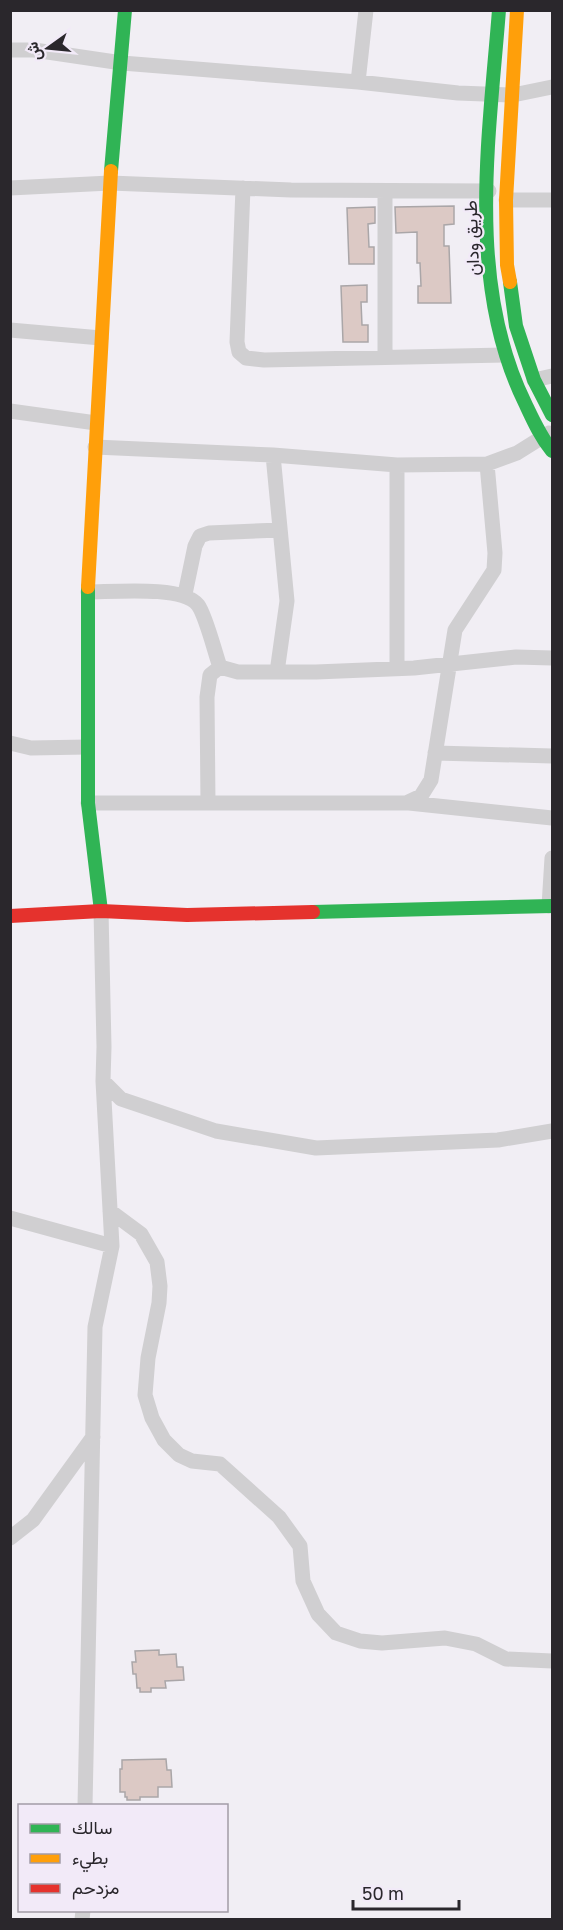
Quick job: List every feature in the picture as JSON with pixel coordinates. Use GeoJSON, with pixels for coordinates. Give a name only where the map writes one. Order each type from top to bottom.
{"type":"FeatureCollection","features":[{"type":"Feature","properties":{"kind":"street"},"geometry":{"type":"LineString","coordinates":[[85,1804],[95,1327],[112,1246],[103,1081],[101,910],[88,803],[88,592],[110,183],[125,10]]}},
{"type":"Feature","properties":{"kind":"street"},"geometry":{"type":"LineString","coordinates":[[358,82],[366,10]]}},
{"type":"Feature","properties":{"kind":"street","name":"طريق ودان"},"geometry":{"type":"LineString","coordinates":[[500,10],[489,191],[489,266],[498,331],[505,355],[518,389],[547,434],[552,451]]}},
{"type":"Feature","properties":{"kind":"street","name":"طريق ودان"},"geometry":{"type":"LineString","coordinates":[[518,10],[506,200],[507,265],[516,326],[534,380],[552,415]]}},
{"type":"Feature","properties":{"kind":"street"},"geometry":{"type":"LineString","coordinates":[[10,50],[34,50],[122,63],[358,82],[458,93],[513,94],[552,87]]}},
{"type":"Feature","properties":{"kind":"street"},"geometry":{"type":"LineString","coordinates":[[10,188],[110,183],[243,188],[489,191]]}},
{"type":"Feature","properties":{"kind":"street"},"geometry":{"type":"LineString","coordinates":[[243,188],[237,342],[239,352],[246,358],[264,360],[505,355]]}},
{"type":"Feature","properties":{"kind":"street"},"geometry":{"type":"LineString","coordinates":[[385,190],[385,357]]}},
{"type":"Feature","properties":{"kind":"street"},"geometry":{"type":"LineString","coordinates":[[506,200],[552,200]]}},
{"type":"Feature","properties":{"kind":"street"},"geometry":{"type":"LineString","coordinates":[[10,330],[101,338]]}},
{"type":"Feature","properties":{"kind":"street"},"geometry":{"type":"LineString","coordinates":[[534,380],[552,376]]}},
{"type":"Feature","properties":{"kind":"street"},"geometry":{"type":"LineString","coordinates":[[10,411],[96,423]]}},
{"type":"Feature","properties":{"kind":"street"},"geometry":{"type":"LineString","coordinates":[[94,447],[397,465],[487,464],[517,453],[547,434]]}},
{"type":"Feature","properties":{"kind":"street"},"geometry":{"type":"LineString","coordinates":[[273,456],[287,601],[277,672]]}},
{"type":"Feature","properties":{"kind":"street"},"geometry":{"type":"LineString","coordinates":[[406,802],[421,796],[431,780],[455,630],[494,570],[495,553],[487,464]]}},
{"type":"Feature","properties":{"kind":"street"},"geometry":{"type":"LineString","coordinates":[[397,465],[397,669]]}},
{"type":"Feature","properties":{"kind":"street"},"geometry":{"type":"LineString","coordinates":[[185,594],[195,546],[200,536],[209,533],[280,530]]}},
{"type":"Feature","properties":{"kind":"street"},"geometry":{"type":"LineString","coordinates":[[88,592],[150,591],[185,594],[198,605],[220,667]]}},
{"type":"Feature","properties":{"kind":"street"},"geometry":{"type":"LineString","coordinates":[[220,667],[238,672],[397,669],[516,657],[552,658]]}},
{"type":"Feature","properties":{"kind":"street"},"geometry":{"type":"LineString","coordinates":[[208,803],[207,697],[210,675],[220,667]]}},
{"type":"Feature","properties":{"kind":"street"},"geometry":{"type":"LineString","coordinates":[[10,742],[31,748],[87,747]]}},
{"type":"Feature","properties":{"kind":"street"},"geometry":{"type":"LineString","coordinates":[[435,753],[552,756]]}},
{"type":"Feature","properties":{"kind":"street"},"geometry":{"type":"LineString","coordinates":[[88,803],[406,802],[552,818]]}},
{"type":"Feature","properties":{"kind":"street"},"geometry":{"type":"LineString","coordinates":[[10,916],[101,910],[187,915],[551,906],[552,858]]}},
{"type":"Feature","properties":{"kind":"street"},"geometry":{"type":"LineString","coordinates":[[103,1081],[121,1099],[216,1131],[316,1148],[498,1140],[552,1131]]}},
{"type":"Feature","properties":{"kind":"street"},"geometry":{"type":"LineString","coordinates":[[110,1211],[141,1234],[158,1262],[159,1303],[147,1358],[145,1395],[152,1418],[164,1440],[178,1455],[192,1461],[220,1464],[279,1517],[300,1546],[303,1581],[318,1614],[336,1633],[360,1641],[445,1638],[476,1644],[506,1659],[552,1661]]}},
{"type":"Feature","properties":{"kind":"street"},"geometry":{"type":"LineString","coordinates":[[10,1218],[112,1246]]}},
{"type":"Feature","properties":{"kind":"street"},"geometry":{"type":"LineString","coordinates":[[10,1538],[33,1520],[93,1437]]}},
{"type":"Feature","properties":{"kind":"building"},"geometry":{"type":"Polygon","coordinates":[[[454,206],[454,224],[444,225],[444,246],[449,246],[451,303],[418,303],[418,286],[421,286],[420,263],[417,263],[417,232],[396,233],[395,207],[454,206]]]}},
{"type":"Feature","properties":{"kind":"building"},"geometry":{"type":"Polygon","coordinates":[[[375,207],[375,223],[368,224],[369,247],[374,247],[374,264],[349,264],[347,208],[375,207]]]}},
{"type":"Feature","properties":{"kind":"building"},"geometry":{"type":"Polygon","coordinates":[[[367,285],[367,302],[361,302],[362,325],[368,325],[368,342],[343,342],[341,286],[367,285]]]}},
{"type":"Feature","properties":{"kind":"building"},"geometry":{"type":"Polygon","coordinates":[[[159,1650],[159,1655],[176,1654],[177,1667],[183,1667],[184,1680],[165,1681],[166,1688],[151,1688],[151,1692],[140,1692],[140,1688],[137,1688],[136,1674],[133,1674],[132,1662],[136,1662],[135,1651],[159,1650]]]}},
{"type":"Feature","properties":{"kind":"building"},"geometry":{"type":"Polygon","coordinates":[[[166,1759],[167,1770],[171,1770],[172,1787],[158,1787],[158,1797],[140,1797],[140,1800],[127,1800],[125,1792],[120,1792],[122,1760],[166,1759]]]}},
{"type":"Feature","properties":{"kind":"traffic: fast"},"geometry":{"type":"LineString","coordinates":[[111,171],[125,10]]}},
{"type":"Feature","properties":{"kind":"traffic: fast"},"geometry":{"type":"LineString","coordinates":[[499,10],[487,159],[488,260],[495,309],[507,357],[531,416],[552,451]]}},
{"type":"Feature","properties":{"kind":"traffic: fast"},"geometry":{"type":"LineString","coordinates":[[510,282],[516,326],[534,380],[552,415]]}},
{"type":"Feature","properties":{"kind":"traffic: fast"},"geometry":{"type":"LineString","coordinates":[[88,587],[88,803],[101,911]]}},
{"type":"Feature","properties":{"kind":"traffic: fast"},"geometry":{"type":"LineString","coordinates":[[313,912],[552,906]]}},
{"type":"Feature","properties":{"kind":"traffic: slow"},"geometry":{"type":"LineString","coordinates":[[510,282],[507,265],[506,200],[517,10]]}},
{"type":"Feature","properties":{"kind":"traffic: slow"},"geometry":{"type":"LineString","coordinates":[[88,587],[111,171]]}},
{"type":"Feature","properties":{"kind":"traffic: jam"},"geometry":{"type":"LineString","coordinates":[[10,916],[101,911],[187,915],[313,912]]}}]}
